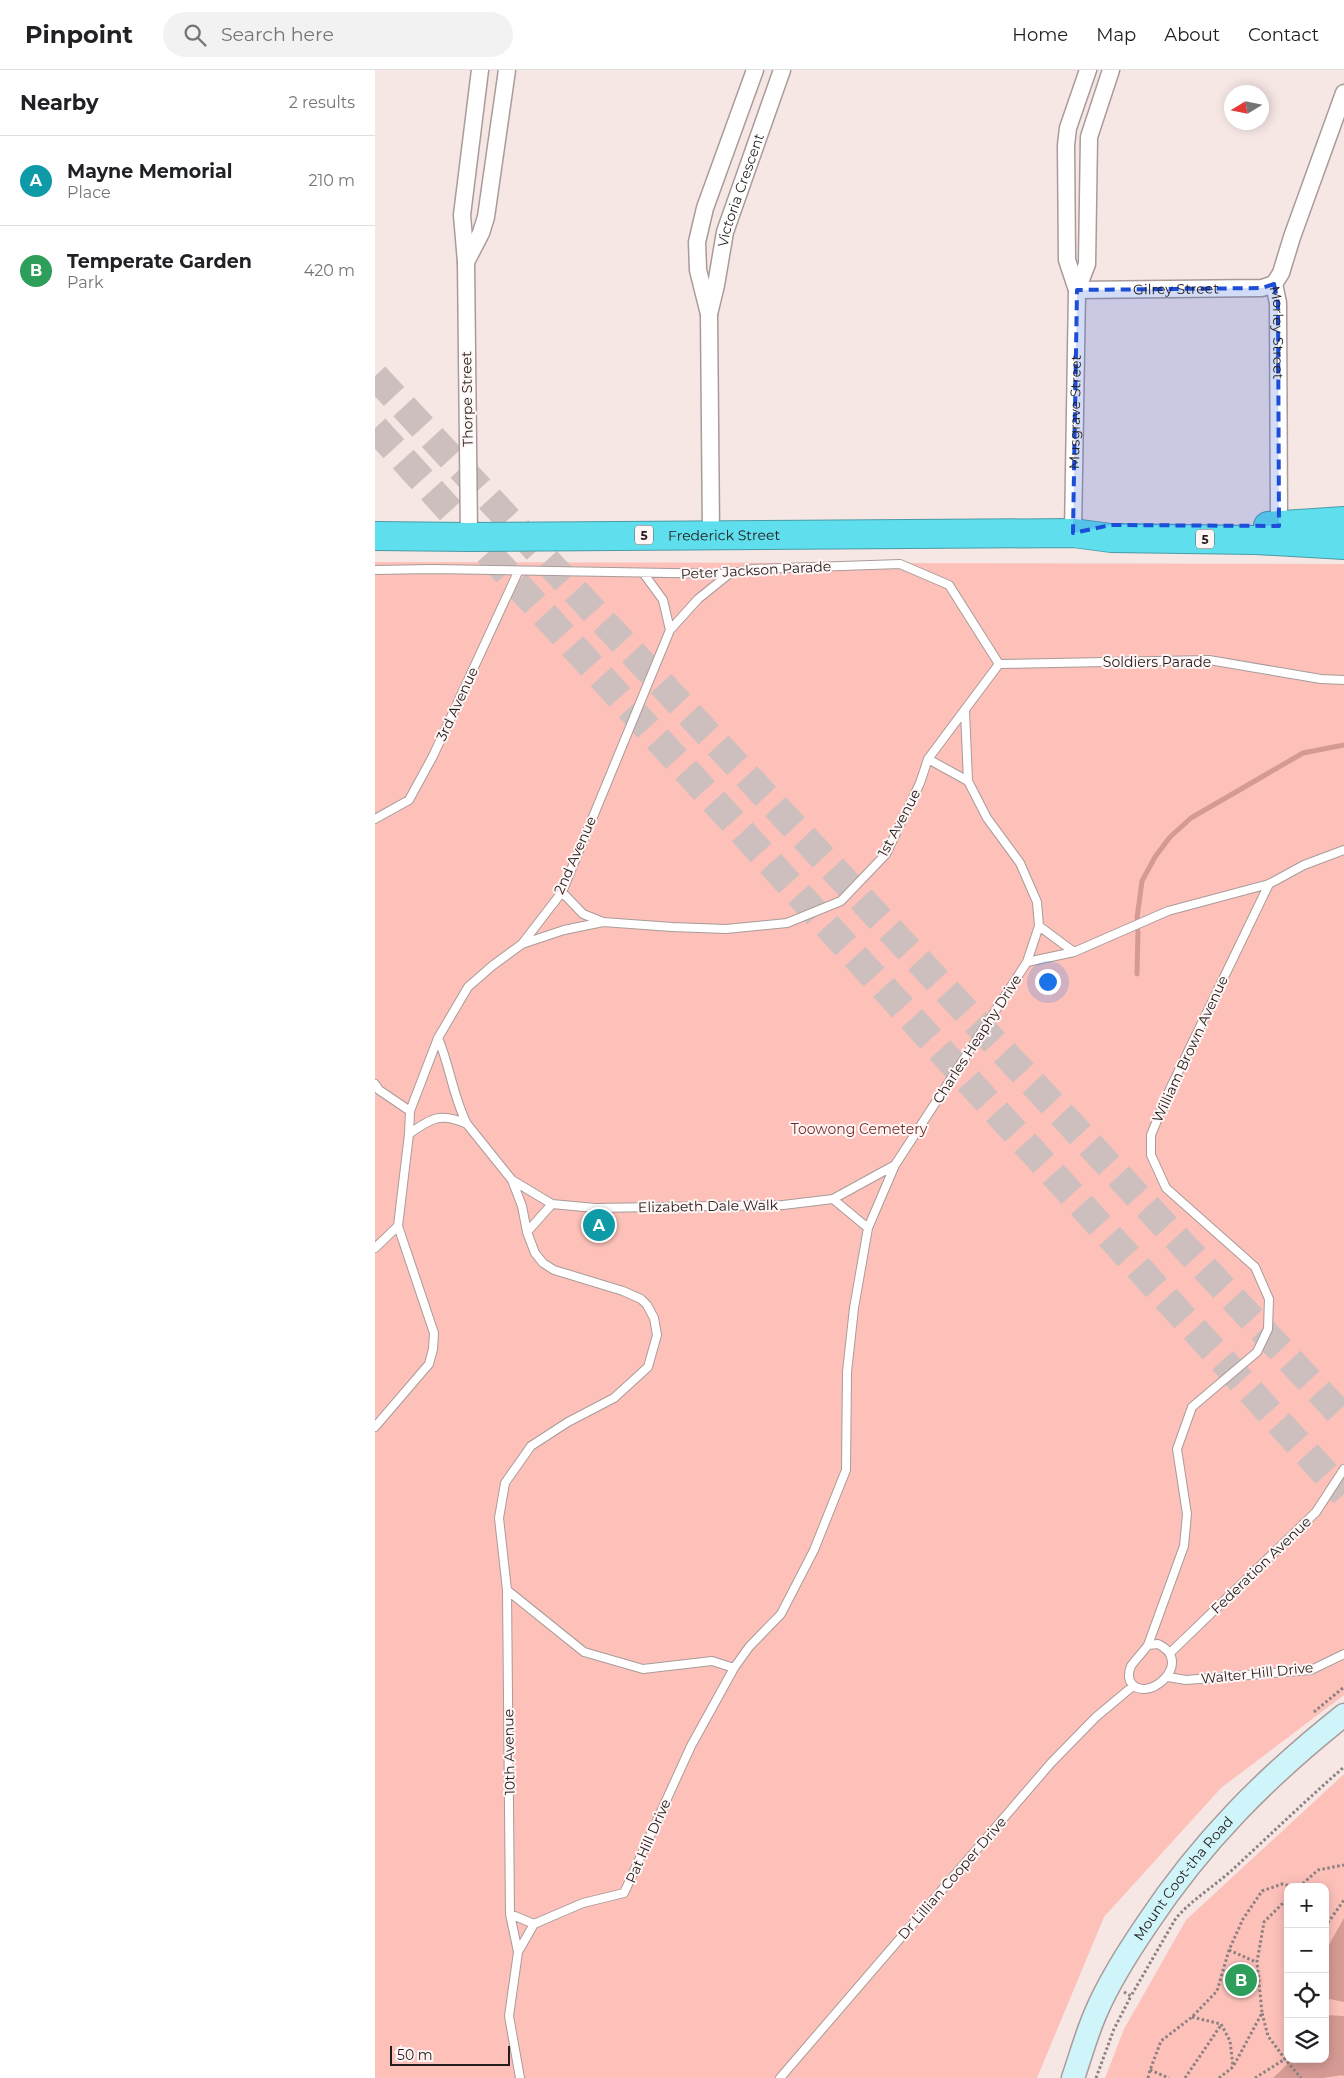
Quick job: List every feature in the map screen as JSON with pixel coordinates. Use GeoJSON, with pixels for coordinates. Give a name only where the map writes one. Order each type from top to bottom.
{"type":"FeatureCollection","features":[{"type":"Feature","properties":{"kind":"highway","name":"Frederick Street"},"geometry":{"type":"LineString","coordinates":[[1073,533],[1111,525],[1279,526],[1344,521]]}},
{"type":"Feature","properties":{"kind":"highway","name":"5"},"geometry":{"type":"LineString","coordinates":[[1279,526],[1315,534],[1344,533]]}},
{"type":"Feature","properties":{"kind":"highway","name":"Frederick Street"},"geometry":{"type":"LineString","coordinates":[[375,536],[1073,533],[1111,538],[1256,540],[1344,545]]}},
{"type":"Feature","properties":{"kind":"main road","name":"Mount Coot-tha Road"},"geometry":{"type":"LineString","coordinates":[[1073,2078],[1091,2024],[1110,1984],[1129,1951],[1170,1889],[1211,1838],[1246,1801],[1295,1754],[1344,1715]]}},
{"type":"Feature","properties":{"kind":"street","name":"Thorpe Street"},"geometry":{"type":"LineString","coordinates":[[469,537],[467,262],[462,215],[480,70]]}},
{"type":"Feature","properties":{"kind":"street","name":"Thorpe Street"},"geometry":{"type":"LineString","coordinates":[[467,262],[481,233],[486,217],[507,70]]}},
{"type":"Feature","properties":{"kind":"street","name":"Victoria Crescent"},"geometry":{"type":"LineString","coordinates":[[709,314],[697,270],[697,235],[755,70]]}},
{"type":"Feature","properties":{"kind":"street","name":"Victoria Crescent"},"geometry":{"type":"LineString","coordinates":[[711,534],[709,314],[725,232],[782,70]]}},
{"type":"Feature","properties":{"kind":"street","name":"Musgrave Street"},"geometry":{"type":"LineString","coordinates":[[1073,533],[1077,290],[1067,260],[1065,145],[1068,128],[1088,70]]}},
{"type":"Feature","properties":{"kind":"street","name":"Musgrave Street"},"geometry":{"type":"LineString","coordinates":[[1077,290],[1087,264],[1089,137],[1111,70]]}},
{"type":"Feature","properties":{"kind":"street","name":"Morley Street"},"geometry":{"type":"LineString","coordinates":[[1279,526],[1278,303],[1274,284],[1281,273],[1292,237],[1344,93]]}},
{"type":"Feature","properties":{"kind":"street","name":"Gilrey Street"},"geometry":{"type":"LineString","coordinates":[[1077,290],[1262,288],[1274,284]]}},
{"type":"Feature","properties":{"kind":"lane","name":"Peter Jackson Parade"},"geometry":{"type":"LineString","coordinates":[[375,570],[432,569],[518,572],[729,574],[753,568],[900,564],[949,585],[999,664]]}},
{"type":"Feature","properties":{"kind":"lane","name":"3rd Avenue"},"geometry":{"type":"LineString","coordinates":[[375,819],[409,800],[433,756],[518,572]]}},
{"type":"Feature","properties":{"kind":"lane"},"geometry":{"type":"LineString","coordinates":[[645,574],[663,600],[669,630]]}},
{"type":"Feature","properties":{"kind":"lane"},"geometry":{"type":"LineString","coordinates":[[669,630],[698,598],[729,574]]}},
{"type":"Feature","properties":{"kind":"lane","name":"2nd Avenue"},"geometry":{"type":"LineString","coordinates":[[398,1226],[410,1111],[438,1038],[468,987],[491,966],[522,944],[561,892],[669,630]]}},
{"type":"Feature","properties":{"kind":"lane","name":"Soldiers Parade"},"geometry":{"type":"LineString","coordinates":[[999,664],[1209,660],[1321,679],[1344,680]]}},
{"type":"Feature","properties":{"kind":"lane","name":"1st Avenue"},"geometry":{"type":"LineString","coordinates":[[603,922],[726,929],[787,923],[841,901],[886,854],[920,783],[928,759],[999,664]]}},
{"type":"Feature","properties":{"kind":"lane"},"geometry":{"type":"LineString","coordinates":[[965,711],[968,781],[987,818],[1020,862],[1037,902],[1039,926],[1073,952]]}},
{"type":"Feature","properties":{"kind":"lane"},"geometry":{"type":"LineString","coordinates":[[928,759],[968,781]]}},
{"type":"Feature","properties":{"kind":"lane"},"geometry":{"type":"LineString","coordinates":[[1027,962],[1073,952],[1168,912],[1269,884],[1304,865],[1344,850]]}},
{"type":"Feature","properties":{"kind":"lane","name":"William Brown Avenue"},"geometry":{"type":"LineString","coordinates":[[1148,1645],[1184,1546],[1187,1514],[1177,1449],[1192,1407],[1257,1352],[1268,1329],[1269,1299],[1255,1267],[1166,1188],[1151,1155],[1151,1135],[1170,1089],[1269,884]]}},
{"type":"Feature","properties":{"kind":"lane"},"geometry":{"type":"LineString","coordinates":[[561,892],[583,914],[603,922]]}},
{"type":"Feature","properties":{"kind":"lane"},"geometry":{"type":"LineString","coordinates":[[522,944],[564,930],[603,922]]}},
{"type":"Feature","properties":{"kind":"lane","name":"Charles Heaphy Drive"},"geometry":{"type":"LineString","coordinates":[[734,1668],[749,1647],[781,1614],[814,1550],[845,1470],[847,1372],[854,1308],[868,1228],[895,1165],[1027,962],[1039,926]]}},
{"type":"Feature","properties":{"kind":"lane","name":"Elizabeth Dale Walk"},"geometry":{"type":"LineString","coordinates":[[438,1038],[447,1059],[459,1108],[467,1124],[512,1180],[552,1204],[595,1208],[783,1205],[833,1199]]}},
{"type":"Feature","properties":{"kind":"lane"},"geometry":{"type":"LineString","coordinates":[[375,1084],[379,1090],[410,1111]]}},
{"type":"Feature","properties":{"kind":"lane"},"geometry":{"type":"LineString","coordinates":[[409,1134],[423,1124],[438,1118],[453,1117],[467,1124]]}},
{"type":"Feature","properties":{"kind":"lane"},"geometry":{"type":"LineString","coordinates":[[868,1228],[833,1199],[895,1165]]}},
{"type":"Feature","properties":{"kind":"lane","name":"10th Avenue"},"geometry":{"type":"LineString","coordinates":[[512,1180],[522,1206],[527,1232],[535,1253],[543,1263],[553,1270],[623,1291],[641,1299],[647,1305],[654,1318],[657,1335],[648,1367],[615,1398],[568,1422],[531,1446],[505,1483],[499,1518],[507,1590],[511,1914],[518,1952]]}},
{"type":"Feature","properties":{"kind":"lane"},"geometry":{"type":"LineString","coordinates":[[527,1232],[552,1204]]}},
{"type":"Feature","properties":{"kind":"lane"},"geometry":{"type":"LineString","coordinates":[[375,1248],[398,1226],[434,1333],[433,1349],[429,1364],[375,1428]]}},
{"type":"Feature","properties":{"kind":"lane","name":"Federation Avenue"},"geometry":{"type":"LineString","coordinates":[[1170,1653],[1316,1512],[1344,1469]]}},
{"type":"Feature","properties":{"kind":"lane"},"geometry":{"type":"LineString","coordinates":[[507,1590],[584,1652],[643,1669],[712,1661],[734,1668]]}},
{"type":"Feature","properties":{"kind":"lane"},"geometry":{"type":"LineString","coordinates":[[1158,1644],[1166,1648],[1170,1653],[1172,1664],[1168,1677],[1148,1690],[1140,1690],[1133,1686],[1129,1677],[1130,1668],[1148,1645],[1158,1644]]}},
{"type":"Feature","properties":{"kind":"lane","name":"Walter Hill Drive"},"geometry":{"type":"LineString","coordinates":[[1168,1677],[1187,1680],[1311,1670],[1344,1654]]}},
{"type":"Feature","properties":{"kind":"lane","name":"Pat Hill Drive"},"geometry":{"type":"LineString","coordinates":[[534,1924],[583,1903],[624,1894],[691,1746],[734,1668]]}},
{"type":"Feature","properties":{"kind":"lane","name":"Dr Lillian Cooper Drive"},"geometry":{"type":"LineString","coordinates":[[780,2078],[1051,1763],[1096,1717],[1133,1686]]}},
{"type":"Feature","properties":{"kind":"lane"},"geometry":{"type":"LineString","coordinates":[[511,1914],[534,1924],[518,1952],[509,2016],[520,2078]]}},
{"type":"Feature","properties":{"kind":"path"},"geometry":{"type":"LineString","coordinates":[[1314,1712],[1344,1687]]}},
{"type":"Feature","properties":{"kind":"path"},"geometry":{"type":"LineString","coordinates":[[1096,2078],[1114,2029],[1131,1996],[1186,1906],[1227,1875],[1295,1810],[1344,1767]]}},
{"type":"Feature","properties":{"kind":"path"},"geometry":{"type":"LineString","coordinates":[[1303,1883],[1318,1870],[1344,1865]]}},
{"type":"Feature","properties":{"kind":"path"},"geometry":{"type":"LineString","coordinates":[[1148,2078],[1149,2070],[1161,2041],[1192,2017],[1217,1991],[1229,1950],[1243,1919],[1263,1891],[1284,1884]]}},
{"type":"Feature","properties":{"kind":"path"},"geometry":{"type":"LineString","coordinates":[[1329,1921],[1344,1900]]}},
{"type":"Feature","properties":{"kind":"path"},"geometry":{"type":"LineString","coordinates":[[1284,1902],[1264,1922],[1257,1962],[1262,2014],[1268,2036],[1284,2057]]}},
{"type":"Feature","properties":{"kind":"path"},"geometry":{"type":"LineString","coordinates":[[1229,1950],[1257,1962]]}},
{"type":"Feature","properties":{"kind":"path"},"geometry":{"type":"LineString","coordinates":[[1124,1992],[1131,1996]]}},
{"type":"Feature","properties":{"kind":"path"},"geometry":{"type":"LineString","coordinates":[[1219,2078],[1233,2067],[1262,2014]]}},
{"type":"Feature","properties":{"kind":"path"},"geometry":{"type":"LineString","coordinates":[[1192,2017],[1221,2024],[1230,2041],[1233,2067]]}},
{"type":"Feature","properties":{"kind":"path"},"geometry":{"type":"LineString","coordinates":[[1185,2078],[1221,2024]]}},
{"type":"Feature","properties":{"kind":"path"},"geometry":{"type":"LineString","coordinates":[[1255,2078],[1284,2061]]}},
{"type":"Feature","properties":{"kind":"path"},"geometry":{"type":"LineString","coordinates":[[1288,2063],[1301,2078]]}},
{"type":"Feature","properties":{"kind":"path"},"geometry":{"type":"LineString","coordinates":[[1149,2070],[1169,2078]]}},
{"type":"Feature","properties":{"kind":"highlighted area"},"geometry":{"type":"Polygon","coordinates":[[[1274,284],[1278,303],[1279,526],[1111,525],[1073,533],[1077,290],[1262,288],[1274,284]]]}},
{"type":"Feature","properties":{"kind":"green space","name":"Toowong Cemetery"},"geometry":{"type":"Polygon","coordinates":[[[375,562],[1344,564],[1344,1695],[1221,1788],[1104,1917],[1037,2078],[375,2078],[375,562]]]}},
{"type":"Feature","properties":{"kind":"green space"},"geometry":{"type":"Polygon","coordinates":[[[1344,1774],[1344,2078],[1105,2078],[1124,2029],[1186,1920],[1344,1774]]]}},
{"type":"Feature","properties":{"kind":"shaded area"},"geometry":{"type":"Polygon","coordinates":[[[1344,1918],[1344,2002],[1329,1999],[1329,1945],[1344,1918]]]}},
{"type":"Feature","properties":{"kind":"shaded area"},"geometry":{"type":"Polygon","coordinates":[[[1329,2015],[1344,2016],[1344,2076],[1273,2078],[1289,2063],[1329,2063],[1329,2015]]]}},
{"type":"Feature","properties":{"kind":"waterway"},"geometry":{"type":"LineString","coordinates":[[1137,918],[1142,881],[1155,857],[1170,837],[1191,818],[1303,753],[1344,745]]}},
{"type":"Feature","properties":{"kind":"waterway"},"geometry":{"type":"LineString","coordinates":[[1137,974],[1138,931]]}},
{"type":"Feature","properties":{"kind":"tunnel"},"geometry":{"type":"LineString","coordinates":[[375,376],[1344,1418]]}},
{"type":"Feature","properties":{"kind":"tunnel"},"geometry":{"type":"LineString","coordinates":[[375,428],[1344,1494]]}},
{"type":"Feature","properties":{"kind":"place","name":"Mayne Memorial"},"geometry":{"type":"Point","coordinates":[599,1225]}},
{"type":"Feature","properties":{"kind":"place","name":"Temperate Garden"},"geometry":{"type":"Point","coordinates":[1241,1980]}}]}
